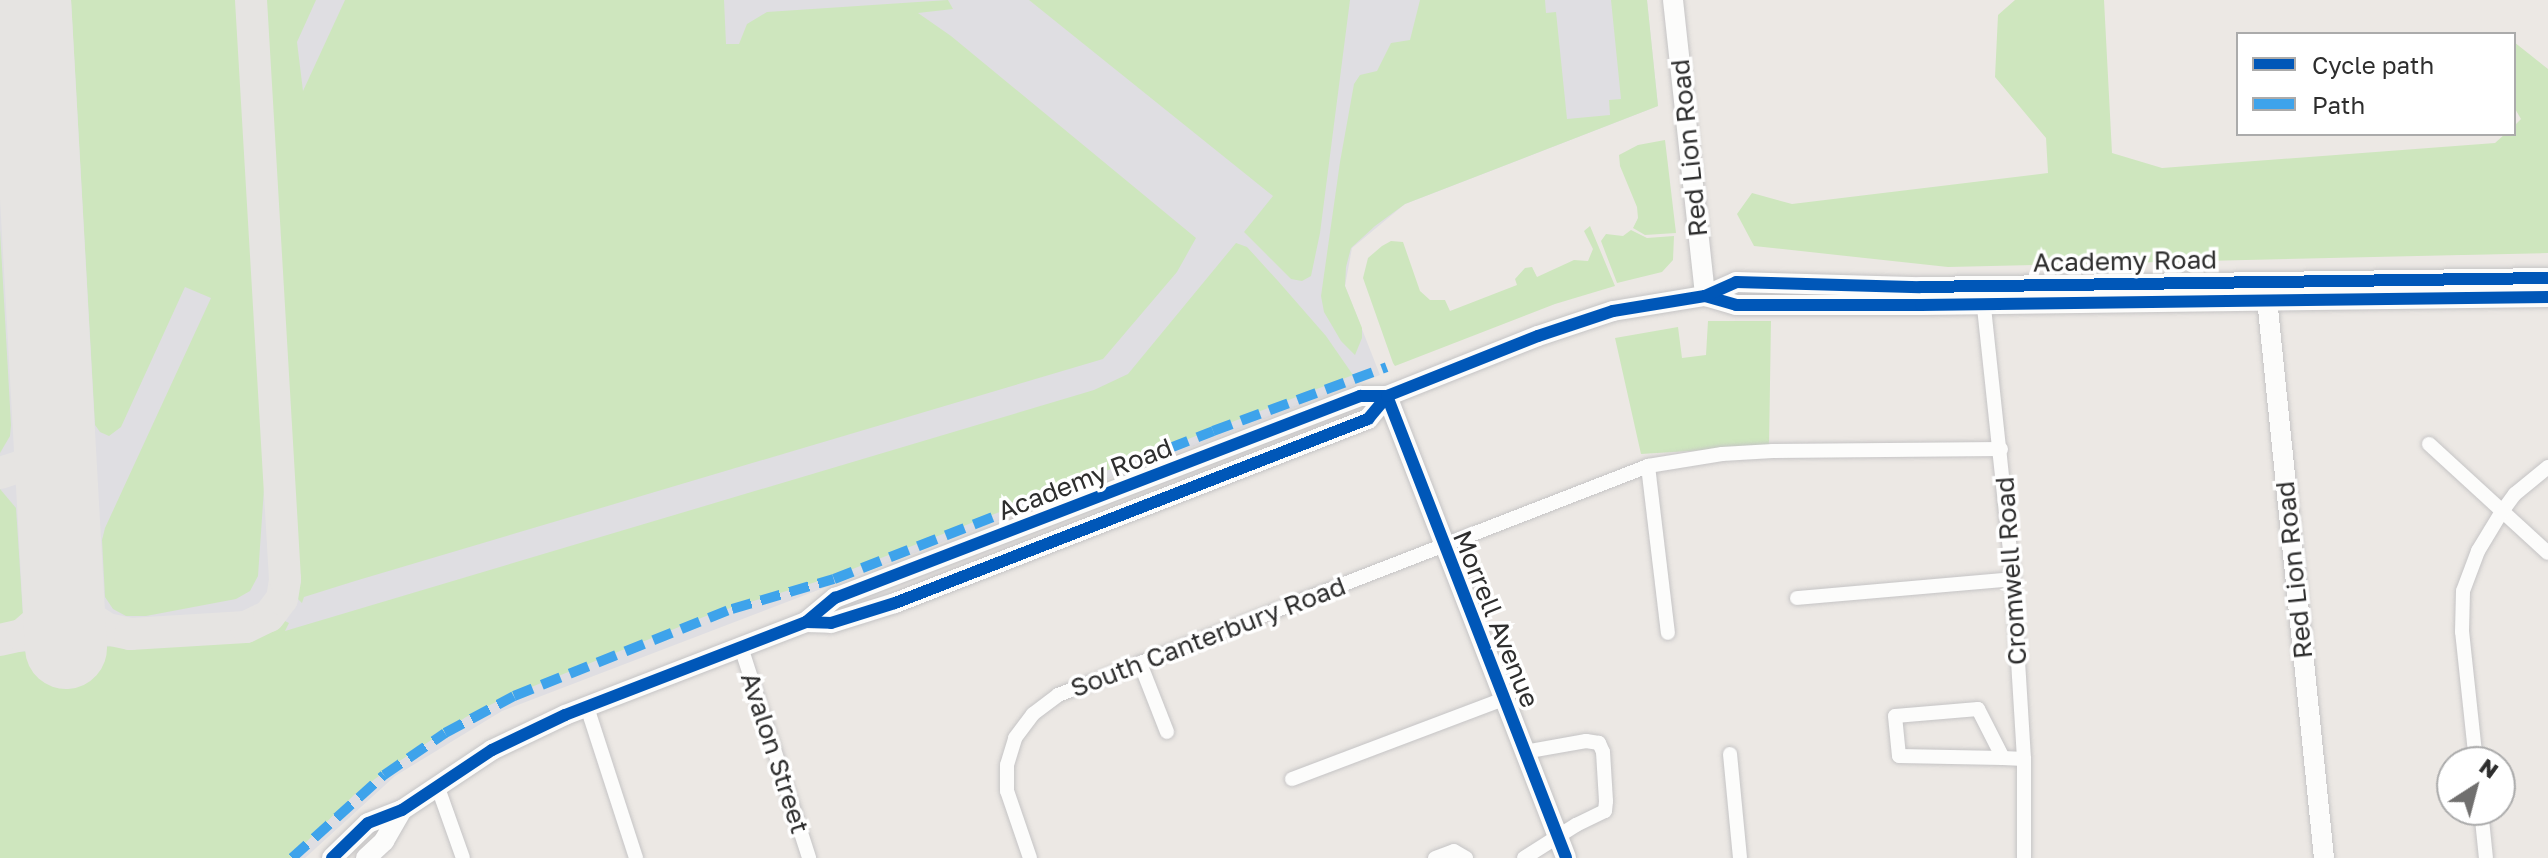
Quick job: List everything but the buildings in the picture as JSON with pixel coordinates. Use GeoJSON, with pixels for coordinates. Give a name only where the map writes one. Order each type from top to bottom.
{"type":"FeatureCollection","features":[{"type":"Feature","properties":{"kind":"main road","name":"Red Lion Road"},"geometry":{"type":"LineString","coordinates":[[1673,0],[1705,296]]}},
{"type":"Feature","properties":{"kind":"main road","name":"Academy Road"},"geometry":{"type":"LineString","coordinates":[[332,858],[368,823],[402,810],[492,750],[587,707],[806,622],[835,598],[1360,396],[1387,396],[1568,325],[1643,304],[1705,296],[1736,305],[1983,295],[2266,291],[2548,278]]}},
{"type":"Feature","properties":{"kind":"main road","name":"Red Lion Road"},"geometry":{"type":"LineString","coordinates":[[2266,291],[2324,858]]}},
{"type":"Feature","properties":{"kind":"main road","name":"Academy Road"},"geometry":{"type":"LineString","coordinates":[[2266,291],[2548,297]]}},
{"type":"Feature","properties":{"kind":"main road","name":"Morrell Avenue"},"geometry":{"type":"LineString","coordinates":[[1387,396],[1566,858]]}},
{"type":"Feature","properties":{"kind":"main road","name":"Academy Road"},"geometry":{"type":"LineString","coordinates":[[366,858],[384,841],[402,810]]}},
{"type":"Feature","properties":{"kind":"street","name":"Cromwell Road"},"geometry":{"type":"LineString","coordinates":[[1983,295],[2013,579],[2024,759],[2024,858]]}},
{"type":"Feature","properties":{"kind":"street"},"geometry":{"type":"LineString","coordinates":[[2429,444],[2548,553]]}},
{"type":"Feature","properties":{"kind":"street","name":"South Canterbury Road"},"geometry":{"type":"LineString","coordinates":[[1030,858],[1007,791],[1007,765],[1015,738],[1033,714],[1058,695],[1648,466],[1722,454],[1773,451],[2001,449]]}},
{"type":"Feature","properties":{"kind":"street"},"geometry":{"type":"LineString","coordinates":[[1648,466],[1668,633]]}},
{"type":"Feature","properties":{"kind":"street"},"geometry":{"type":"LineString","coordinates":[[2474,746],[2462,632],[2463,591],[2478,551],[2501,513],[2515,494],[2548,467]]}},
{"type":"Feature","properties":{"kind":"street"},"geometry":{"type":"LineString","coordinates":[[1797,598],[2013,579]]}},
{"type":"Feature","properties":{"kind":"street","name":"Avalon Street"},"geometry":{"type":"LineString","coordinates":[[741,647],[809,858]]}},
{"type":"Feature","properties":{"kind":"street"},"geometry":{"type":"LineString","coordinates":[[1140,663],[1167,732]]}},
{"type":"Feature","properties":{"kind":"street"},"geometry":{"type":"LineString","coordinates":[[1292,779],[1504,699]]}},
{"type":"Feature","properties":{"kind":"street"},"geometry":{"type":"LineString","coordinates":[[587,707],[636,858]]}},
{"type":"Feature","properties":{"kind":"street"},"geometry":{"type":"LineString","coordinates":[[2003,758],[1978,709],[1895,716],[1899,756],[2024,759]]}},
{"type":"Feature","properties":{"kind":"street"},"geometry":{"type":"LineString","coordinates":[[1524,858],[1605,811],[1604,762],[1599,743],[1586,741],[1525,752]]}},
{"type":"Feature","properties":{"kind":"street"},"geometry":{"type":"LineString","coordinates":[[1730,754],[1740,858]]}},
{"type":"Feature","properties":{"kind":"street"},"geometry":{"type":"LineString","coordinates":[[437,785],[463,858]]}},
{"type":"Feature","properties":{"kind":"street"},"geometry":{"type":"LineString","coordinates":[[2483,826],[2486,858]]}},
{"type":"Feature","properties":{"kind":"street"},"geometry":{"type":"LineString","coordinates":[[1435,858],[1454,851],[1466,858]]}},
{"type":"Feature","properties":{"kind":"shaded area"},"geometry":{"type":"Polygon","coordinates":[[[0,0],[1647,0],[1658,106],[1405,204],[1352,248],[1345,286],[1380,375],[502,711],[395,776],[305,858],[0,858],[0,0]]]}},
{"type":"Feature","properties":{"kind":"green space"},"geometry":{"type":"Polygon","coordinates":[[[71,0],[238,0],[265,474],[258,576],[250,591],[236,599],[146,616],[126,616],[113,609],[105,597],[102,540],[105,528],[211,298],[185,287],[121,427],[109,436],[100,432],[95,425],[71,0]]]}},
{"type":"Feature","properties":{"kind":"green space"},"geometry":{"type":"Polygon","coordinates":[[[266,0],[316,0],[297,42],[303,91],[345,0],[724,0],[726,44],[739,44],[747,24],[767,12],[948,0],[953,9],[918,13],[951,36],[1196,238],[1177,272],[1103,359],[355,581],[304,597],[302,603],[297,598],[299,577],[266,0]]]}},
{"type":"Feature","properties":{"kind":"green space"},"geometry":{"type":"Polygon","coordinates":[[[1029,0],[1350,0],[1320,233],[1311,276],[1302,281],[1291,279],[1244,232],[1273,196],[1029,0]]]}},
{"type":"Feature","properties":{"kind":"green space"},"geometry":{"type":"Polygon","coordinates":[[[1420,0],[1545,0],[1546,13],[1556,12],[1567,119],[1610,115],[1609,100],[1621,99],[1611,0],[1647,0],[1658,106],[1405,204],[1375,226],[1351,248],[1346,267],[1345,286],[1362,328],[1362,338],[1355,355],[1341,341],[1324,312],[1321,296],[1354,84],[1360,75],[1377,71],[1391,43],[1410,40],[1420,0]]]}},
{"type":"Feature","properties":{"kind":"green space"},"geometry":{"type":"Polygon","coordinates":[[[2015,0],[2104,0],[2112,153],[2162,168],[2495,143],[2503,136],[2516,136],[2516,124],[2521,119],[2516,110],[2516,44],[2548,69],[2548,253],[1948,267],[1754,246],[1737,214],[1752,193],[1792,204],[2048,173],[2046,138],[1995,77],[1998,15],[2015,0]]]}},
{"type":"Feature","properties":{"kind":"green space"},"geometry":{"type":"Polygon","coordinates":[[[1665,140],[1676,233],[1645,235],[1633,228],[1638,218],[1637,207],[1620,166],[1619,155],[1638,145],[1665,140]]]}},
{"type":"Feature","properties":{"kind":"green space"},"geometry":{"type":"Polygon","coordinates":[[[1590,226],[1615,286],[1555,304],[1395,366],[1363,278],[1368,258],[1382,246],[1391,241],[1403,242],[1420,291],[1430,300],[1445,300],[1450,311],[1517,285],[1515,279],[1525,268],[1532,267],[1537,277],[1574,260],[1588,261],[1593,249],[1584,231],[1590,226]]]}},
{"type":"Feature","properties":{"kind":"green space"},"geometry":{"type":"Polygon","coordinates":[[[0,230],[11,425],[10,436],[0,453],[0,230]]]}},
{"type":"Feature","properties":{"kind":"green space"},"geometry":{"type":"Polygon","coordinates":[[[1631,230],[1647,238],[1674,236],[1673,260],[1662,272],[1617,283],[1601,241],[1606,234],[1623,236],[1631,230]]]}},
{"type":"Feature","properties":{"kind":"green space"},"geometry":{"type":"Polygon","coordinates":[[[1236,243],[1247,247],[1278,281],[1326,336],[1353,375],[832,577],[711,614],[504,698],[466,717],[392,766],[354,795],[290,858],[0,858],[0,653],[249,638],[262,635],[283,620],[289,623],[285,631],[1094,390],[1128,374],[1236,243]]]}},
{"type":"Feature","properties":{"kind":"green space"},"geometry":{"type":"Polygon","coordinates":[[[1708,321],[1771,321],[1769,446],[1641,454],[1615,338],[1678,327],[1682,358],[1706,355],[1708,321]]]}},
{"type":"Feature","properties":{"kind":"green space"},"geometry":{"type":"Polygon","coordinates":[[[0,489],[16,508],[23,616],[17,624],[0,625],[0,489]]]}},
{"type":"Feature","properties":{"kind":"taxiway"},"geometry":{"type":"LineString","coordinates":[[0,640],[22,635],[63,599],[107,629],[130,634],[246,627],[269,616],[282,599],[285,579],[251,0]]}},
{"type":"Feature","properties":{"kind":"taxiway"},"geometry":{"type":"LineString","coordinates":[[0,473],[22,466],[42,446],[50,422],[50,365]]}},
{"type":"Feature","properties":{"kind":"runway"},"geometry":{"type":"LineString","coordinates":[[30,0],[66,648]]}},
{"type":"Feature","properties":{"kind":"marked path"},"geometry":{"type":"LineString","coordinates":[[292,858],[384,775],[445,733],[514,696],[732,609],[834,579],[1213,431],[1387,367]]}},
{"type":"Feature","properties":{"kind":"cycle path"},"geometry":{"type":"LineString","coordinates":[[332,858],[368,823],[402,810],[492,750],[565,715],[806,622],[835,598],[1360,396],[1387,396],[1538,336],[1613,311],[1705,296],[1736,282],[1920,287],[2548,278]]}},
{"type":"Feature","properties":{"kind":"cycle path"},"geometry":{"type":"LineString","coordinates":[[1705,296],[1736,305],[2548,297]]}},
{"type":"Feature","properties":{"kind":"cycle path"},"geometry":{"type":"LineString","coordinates":[[1387,396],[1566,858]]}},
{"type":"Feature","properties":{"kind":"cycle path"},"geometry":{"type":"LineString","coordinates":[[806,622],[831,623],[895,603],[1368,419],[1387,396]]}}]}
